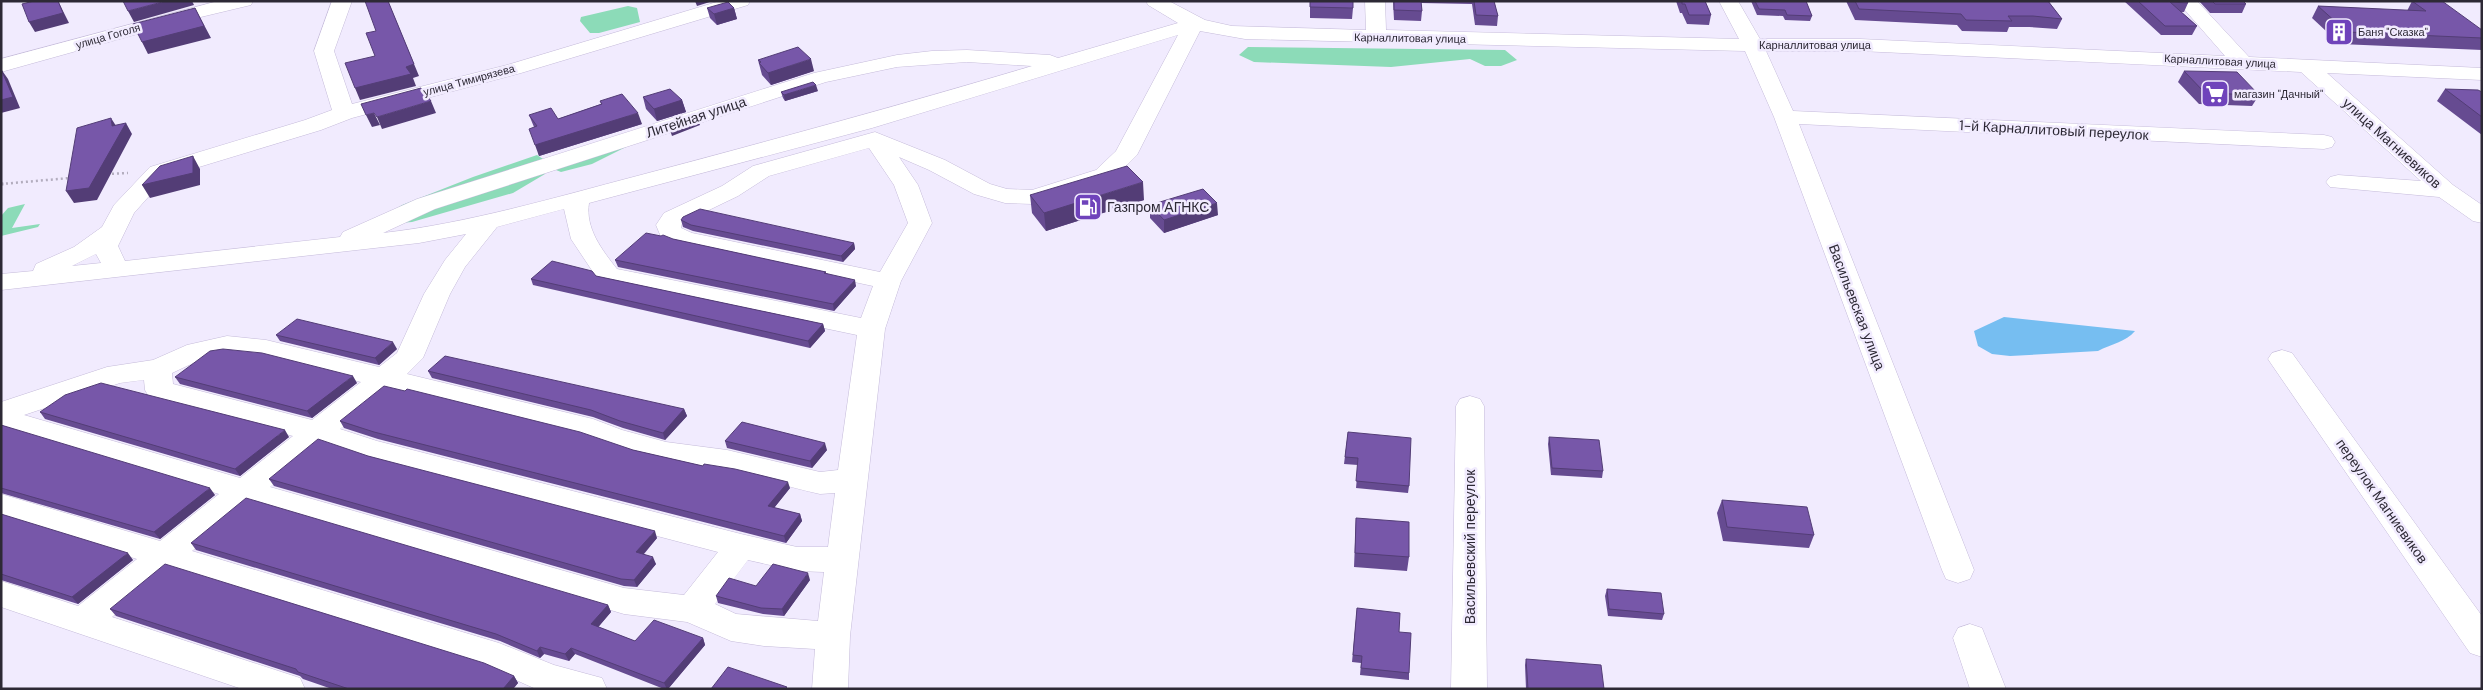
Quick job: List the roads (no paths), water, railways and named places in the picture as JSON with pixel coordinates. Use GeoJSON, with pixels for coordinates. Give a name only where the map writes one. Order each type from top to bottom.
{"type":"FeatureCollection","features":[{"type":"Feature","properties":{"kind":"street","name":"улица Гоголя"},"geometry":{"type":"LineString","coordinates":[[1,66],[179,16],[244,1]]}},
{"type":"Feature","properties":{"kind":"street"},"geometry":{"type":"LineString","coordinates":[[342,1],[324,51],[344,113]]}},
{"type":"Feature","properties":{"kind":"street","name":"улица Тимирязева"},"geometry":{"type":"LineString","coordinates":[[109,234],[124,210],[158,172],[313,125],[344,113],[514,69],[741,1]]}},
{"type":"Feature","properties":{"kind":"street","name":"Карналлитовая улица"},"geometry":{"type":"LineString","coordinates":[[1155,1],[1194,24],[1220,31],[1245,33],[1753,45],[1860,45],[2482,74]]}},
{"type":"Feature","properties":{"kind":"street"},"geometry":{"type":"LineString","coordinates":[[1375,1],[1376,37]]}},
{"type":"Feature","properties":{"kind":"street","name":"Васильевская улица"},"geometry":{"type":"LineString","coordinates":[[1728,1],[1753,45],[1785,118],[1958,570]]}},
{"type":"Feature","properties":{"kind":"street"},"geometry":{"type":"LineString","coordinates":[[2186,1],[2242,62]]}},
{"type":"Feature","properties":{"kind":"street"},"geometry":{"type":"LineString","coordinates":[[888,281],[685,239],[670,232],[668,225],[673,218],[730,191],[761,171],[869,131],[1071,62],[1194,24]]}},
{"type":"Feature","properties":{"kind":"street"},"geometry":{"type":"LineString","coordinates":[[1,282],[418,236],[488,222],[578,198],[869,131],[914,157],[937,165],[982,189],[1005,196],[1033,197],[1104,175],[1126,155],[1194,24]]}},
{"type":"Feature","properties":{"kind":"street","name":"Литейная улица"},"geometry":{"type":"LineString","coordinates":[[335,246],[368,228],[426,204],[699,115],[859,68],[932,57],[967,56],[1071,62]]}},
{"type":"Feature","properties":{"kind":"street","name":"улица Магниевиков"},"geometry":{"type":"LineString","coordinates":[[2306,65],[2445,190],[2482,216]]}},
{"type":"Feature","properties":{"kind":"street","name":"1-й Карналлитовый переулок"},"geometry":{"type":"LineString","coordinates":[[1785,118],[2324,142]]}},
{"type":"Feature","properties":{"kind":"street"},"geometry":{"type":"LineString","coordinates":[[830,689],[834,636],[871,329],[888,281],[920,223],[906,185],[869,131]]}},
{"type":"Feature","properties":{"kind":"street"},"geometry":{"type":"LineString","coordinates":[[2338,182],[2445,190]]}},
{"type":"Feature","properties":{"kind":"street"},"geometry":{"type":"LineString","coordinates":[[578,198],[575,207],[576,222],[597,261],[608,275],[871,329]]}},
{"type":"Feature","properties":{"kind":"street"},"geometry":{"type":"LineString","coordinates":[[83,621],[409,358],[437,294],[454,265],[488,222]]}},
{"type":"Feature","properties":{"kind":"street"},"geometry":{"type":"LineString","coordinates":[[109,234],[105,246],[116,268]]}},
{"type":"Feature","properties":{"kind":"street"},"geometry":{"type":"LineString","coordinates":[[29,278],[83,252],[109,234]]}},
{"type":"Feature","properties":{"kind":"street"},"geometry":{"type":"LineString","coordinates":[[834,636],[731,628],[692,610],[624,601],[587,591],[14,423],[5,411],[117,374],[158,369],[197,351],[227,345],[266,349],[593,429],[612,438],[666,453],[727,462],[820,483],[853,480]]}},
{"type":"Feature","properties":{"kind":"street","name":"переулок Магниевиков"},"geometry":{"type":"LineString","coordinates":[[2282,359],[2482,643]]}},
{"type":"Feature","properties":{"kind":"street"},"geometry":{"type":"LineString","coordinates":[[158,369],[159,390],[317,432],[454,472],[741,546],[797,559],[843,560]]}},
{"type":"Feature","properties":{"kind":"street","name":"Васильевский переулок"},"geometry":{"type":"LineString","coordinates":[[1469,689],[1470,406]]}},
{"type":"Feature","properties":{"kind":"street"},"geometry":{"type":"LineString","coordinates":[[1,505],[499,657],[548,678],[589,689]]}},
{"type":"Feature","properties":{"kind":"street"},"geometry":{"type":"LineString","coordinates":[[692,610],[741,546]]}},
{"type":"Feature","properties":{"kind":"street"},"geometry":{"type":"LineString","coordinates":[[1,594],[287,689]]}},
{"type":"Feature","properties":{"kind":"street"},"geometry":{"type":"LineString","coordinates":[[1970,638],[1988,689]]}},
{"type":"Feature","properties":{"kind":"water"},"geometry":{"type":"Polygon","coordinates":[[[2004,317],[2135,331],[2123,340],[2098,351],[2010,356],[1992,354],[1978,346],[1974,331],[2004,317]]]}},
{"type":"Feature","properties":{"kind":"place","name":"Баня \"Сказка\""},"geometry":{"type":"Point","coordinates":[2339,32]}},
{"type":"Feature","properties":{"kind":"place","name":"магазин \"Дачный\""},"geometry":{"type":"Point","coordinates":[2215,94]}},
{"type":"Feature","properties":{"kind":"place","name":"Газпром АГНКС"},"geometry":{"type":"Point","coordinates":[1088,207]}}]}
